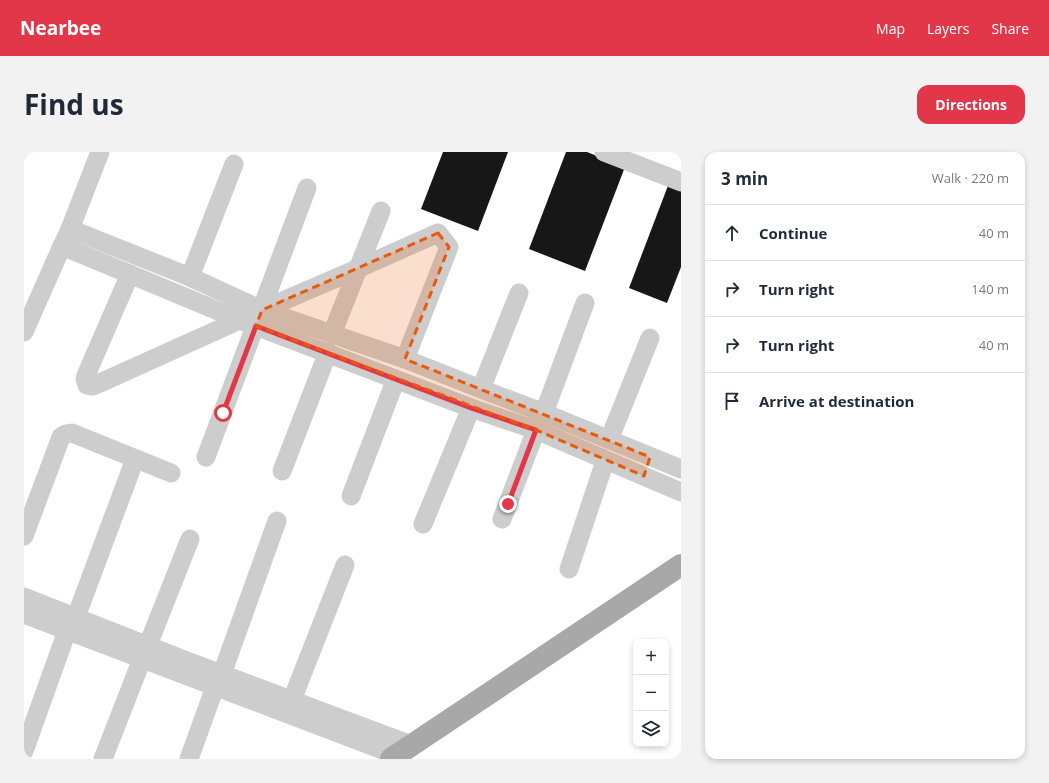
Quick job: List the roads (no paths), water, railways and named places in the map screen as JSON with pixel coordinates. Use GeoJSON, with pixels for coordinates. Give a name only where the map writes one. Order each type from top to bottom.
{"type":"FeatureCollection","features":[{"type":"Feature","properties":{"kind":"main road"},"geometry":{"type":"LineString","coordinates":[[399,753],[681,565]]}},
{"type":"Feature","properties":{"kind":"street"},"geometry":{"type":"LineString","coordinates":[[24,332],[70,229],[100,152]]}},
{"type":"Feature","properties":{"kind":"street"},"geometry":{"type":"LineString","coordinates":[[604,152],[681,182]]}},
{"type":"Feature","properties":{"kind":"street"},"geometry":{"type":"LineString","coordinates":[[190,277],[234,164]]}},
{"type":"Feature","properties":{"kind":"street"},"geometry":{"type":"LineString","coordinates":[[206,457],[253,318],[308,188]]}},
{"type":"Feature","properties":{"kind":"street"},"geometry":{"type":"LineString","coordinates":[[332,334],[381,211]]}},
{"type":"Feature","properties":{"kind":"street"},"geometry":{"type":"LineString","coordinates":[[70,229],[190,277],[253,318],[332,334],[405,359],[544,413],[681,469]]}},
{"type":"Feature","properties":{"kind":"street"},"geometry":{"type":"LineString","coordinates":[[130,274],[87,373],[85,379],[86,385],[92,386],[100,383],[253,318],[438,233],[449,247],[405,359]]}},
{"type":"Feature","properties":{"kind":"street"},"geometry":{"type":"LineString","coordinates":[[62,246],[164,288],[253,318],[359,365],[471,408],[536,430],[605,461],[681,492]]}},
{"type":"Feature","properties":{"kind":"street"},"geometry":{"type":"LineString","coordinates":[[164,288],[171,269]]}},
{"type":"Feature","properties":{"kind":"street"},"geometry":{"type":"LineString","coordinates":[[480,389],[519,293]]}},
{"type":"Feature","properties":{"kind":"street"},"geometry":{"type":"LineString","coordinates":[[544,413],[585,303]]}},
{"type":"Feature","properties":{"kind":"street"},"geometry":{"type":"LineString","coordinates":[[609,440],[650,338]]}},
{"type":"Feature","properties":{"kind":"street"},"geometry":{"type":"LineString","coordinates":[[359,365],[366,346]]}},
{"type":"Feature","properties":{"kind":"street"},"geometry":{"type":"LineString","coordinates":[[282,471],[328,352]]}},
{"type":"Feature","properties":{"kind":"street"},"geometry":{"type":"LineString","coordinates":[[351,496],[396,379]]}},
{"type":"Feature","properties":{"kind":"street"},"geometry":{"type":"LineString","coordinates":[[506,420],[513,401]]}},
{"type":"Feature","properties":{"kind":"street"},"geometry":{"type":"LineString","coordinates":[[423,524],[471,408]]}},
{"type":"Feature","properties":{"kind":"street"},"geometry":{"type":"LineString","coordinates":[[502,519],[536,430]]}},
{"type":"Feature","properties":{"kind":"street"},"geometry":{"type":"LineString","coordinates":[[24,536],[61,437],[66,434],[72,433],[171,473]]}},
{"type":"Feature","properties":{"kind":"street"},"geometry":{"type":"LineString","coordinates":[[644,476],[650,457]]}},
{"type":"Feature","properties":{"kind":"street"},"geometry":{"type":"LineString","coordinates":[[24,751],[135,459]]}},
{"type":"Feature","properties":{"kind":"street"},"geometry":{"type":"LineString","coordinates":[[569,569],[605,461]]}},
{"type":"Feature","properties":{"kind":"street"},"geometry":{"type":"LineString","coordinates":[[189,759],[277,521]]}},
{"type":"Feature","properties":{"kind":"street"},"geometry":{"type":"LineString","coordinates":[[103,759],[190,539]]}},
{"type":"Feature","properties":{"kind":"street"},"geometry":{"type":"LineString","coordinates":[[292,700],[345,565]]}},
{"type":"Feature","properties":{"kind":"street"},"geometry":{"type":"LineString","coordinates":[[24,597],[72,624],[218,680],[399,753]]}},
{"type":"Feature","properties":{"kind":"street"},"geometry":{"type":"LineString","coordinates":[[24,614],[72,624]]}},
{"type":"Feature","properties":{"kind":"street"},"geometry":{"type":"LineString","coordinates":[[218,680],[292,700],[399,753]]}}]}
